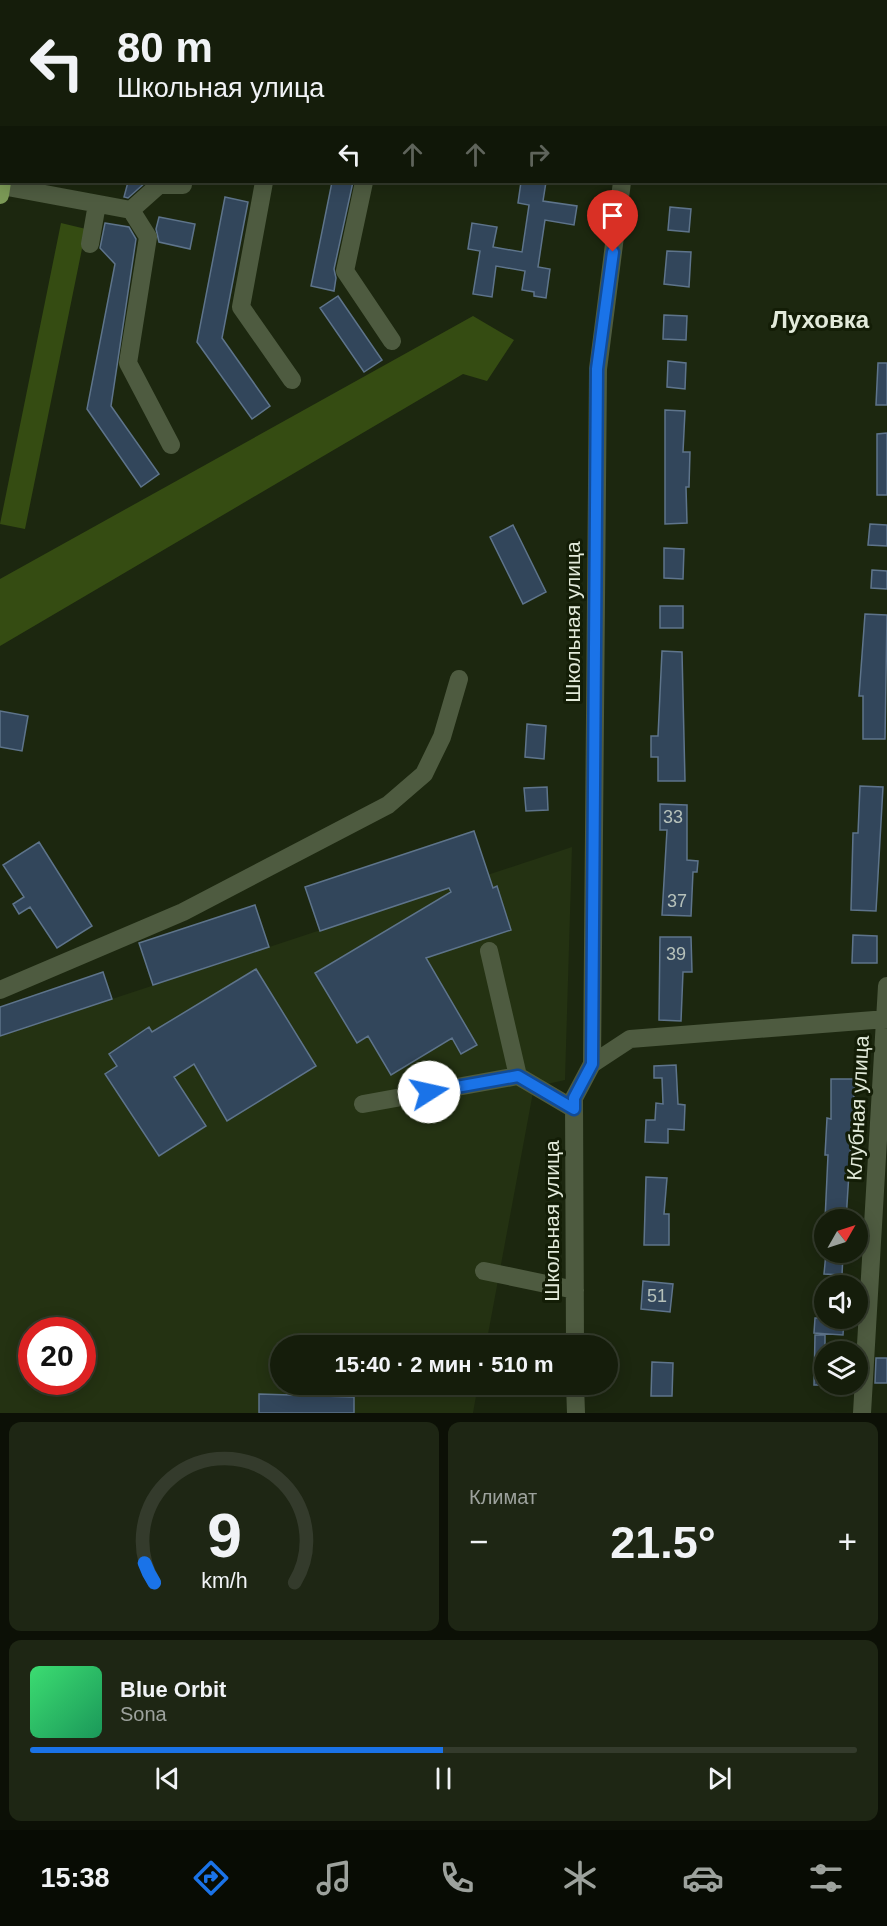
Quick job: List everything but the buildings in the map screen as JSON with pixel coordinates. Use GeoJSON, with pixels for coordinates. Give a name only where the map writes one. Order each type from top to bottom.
{"type":"FeatureCollection","features":[{"type":"Feature","properties":{"kind":"street"},"geometry":{"type":"LineString","coordinates":[[264,183],[241,307],[292,380]]}},
{"type":"Feature","properties":{"kind":"street"},"geometry":{"type":"LineString","coordinates":[[363,183],[345,272],[392,341]]}},
{"type":"Feature","properties":{"kind":"street","name":"Школьная улица"},"geometry":{"type":"LineString","coordinates":[[575,1335],[574,1098],[592,1064],[597,369],[622,183]]}},
{"type":"Feature","properties":{"kind":"street"},"geometry":{"type":"LineString","coordinates":[[131,210],[159,185],[183,185]]}},
{"type":"Feature","properties":{"kind":"street"},"geometry":{"type":"LineString","coordinates":[[1,188],[131,210],[148,237],[129,363],[171,445]]}},
{"type":"Feature","properties":{"kind":"street"},"geometry":{"type":"LineString","coordinates":[[90,244],[97,204]]}},
{"type":"Feature","properties":{"kind":"street"},"geometry":{"type":"LineString","coordinates":[[0,990],[183,912],[388,805],[424,774],[442,737],[459,679]]}},
{"type":"Feature","properties":{"kind":"street"},"geometry":{"type":"LineString","coordinates":[[489,951],[518,1076]]}},
{"type":"Feature","properties":{"kind":"street","name":"Клубная улица"},"geometry":{"type":"LineString","coordinates":[[862,1413],[887,986]]}},
{"type":"Feature","properties":{"kind":"street","name":"Школьная улица"},"geometry":{"type":"LineString","coordinates":[[592,1064],[630,1039],[886,1019]]}},
{"type":"Feature","properties":{"kind":"street"},"geometry":{"type":"LineString","coordinates":[[363,1104],[518,1076],[574,1109]]}},
{"type":"Feature","properties":{"kind":"street"},"geometry":{"type":"LineString","coordinates":[[484,1271],[575,1290]]}},
{"type":"Feature","properties":{"kind":"street"},"geometry":{"type":"LineString","coordinates":[[575,1395],[576,1413]]}},
{"type":"Feature","properties":{"kind":"shaded area"},"geometry":{"type":"Polygon","coordinates":[[[61,223],[86,229],[25,529],[0,524],[61,223]]]}},
{"type":"Feature","properties":{"kind":"shaded area"},"geometry":{"type":"Polygon","coordinates":[[[473,316],[514,340],[487,381],[463,374],[0,646],[0,579],[473,316]]]}},
{"type":"Feature","properties":{"kind":"shaded area"},"geometry":{"type":"Polygon","coordinates":[[[572,847],[565,1080],[534,1087],[488,1335],[270,1335],[270,1395],[476,1395],[473,1413],[0,1413],[0,1036],[572,847]]]}},
{"type":"Feature","properties":{"kind":"district","name":"Луховка"},"geometry":{"type":"Point","coordinates":[820,320]}},
{"type":"Feature","properties":{"kind":"route"},"geometry":{"type":"LineString","coordinates":[[429,1092],[518,1076],[574,1109],[574,1098],[592,1064],[597,369],[613,252]]}}]}
